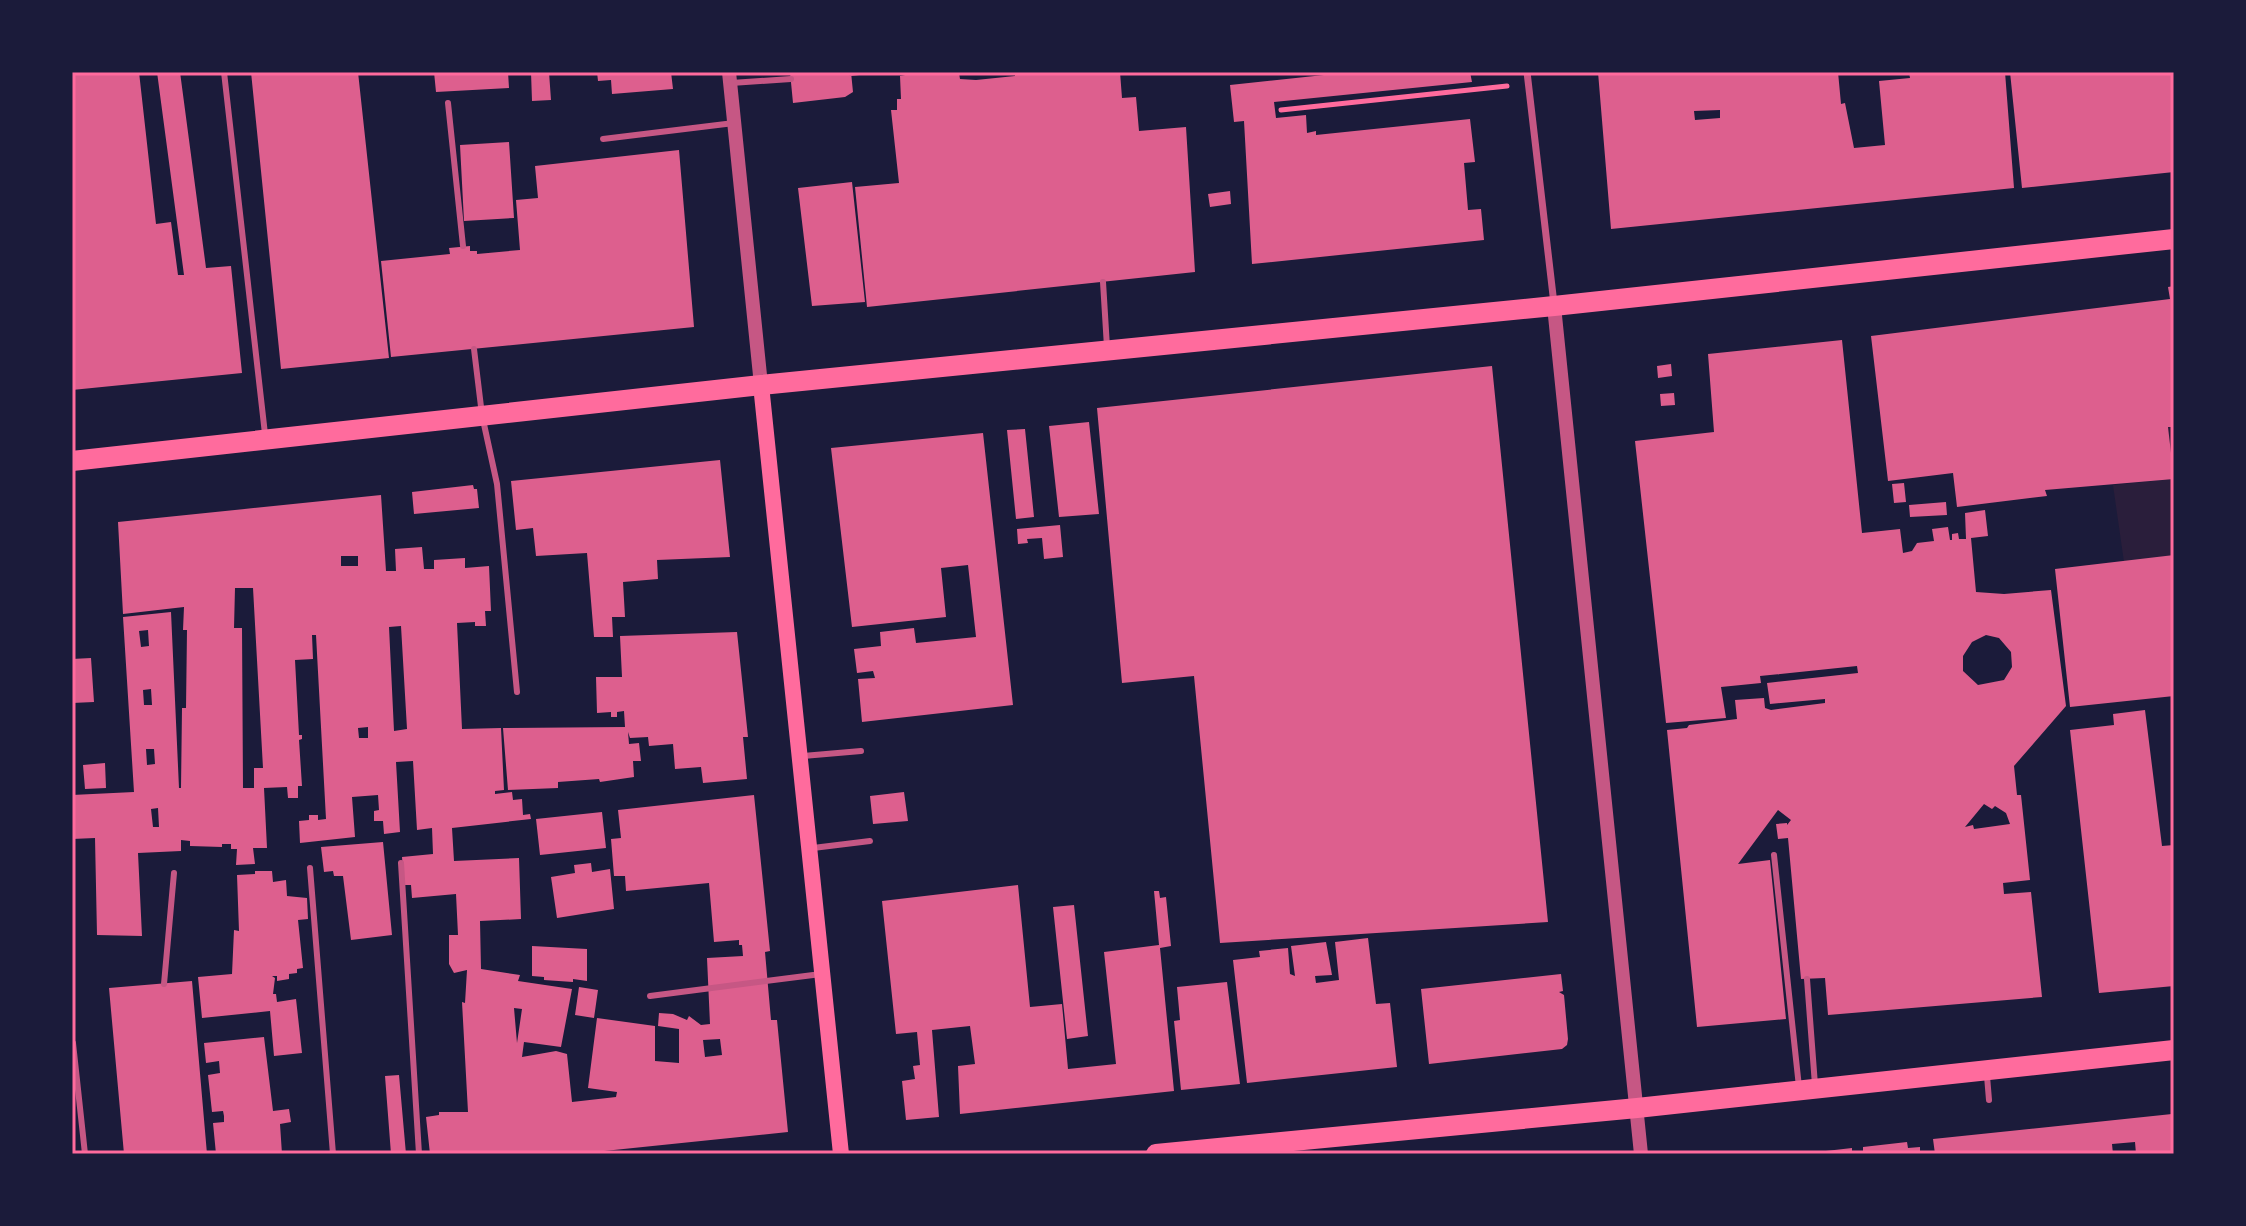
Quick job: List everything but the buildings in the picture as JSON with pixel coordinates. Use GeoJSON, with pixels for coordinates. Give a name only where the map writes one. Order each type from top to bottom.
{"type":"FeatureCollection","features":[{"type":"Feature","properties":{"kind":"main road"},"geometry":{"type":"LineString","coordinates":[[72,461],[761,385],[1554,306],[2174,239]]}},
{"type":"Feature","properties":{"kind":"main road"},"geometry":{"type":"LineString","coordinates":[[761,385],[841,1154]]}},
{"type":"Feature","properties":{"kind":"main road"},"geometry":{"type":"LineString","coordinates":[[1156,1154],[1637,1108],[2174,1050]]}},
{"type":"Feature","properties":{"kind":"street"},"geometry":{"type":"LineString","coordinates":[[1527,72],[1641,1154]]}},
{"type":"Feature","properties":{"kind":"street"},"geometry":{"type":"LineString","coordinates":[[729,78],[761,385]]}},
{"type":"Feature","properties":{"kind":"lane"},"geometry":{"type":"LineString","coordinates":[[224,72],[266,438]]}},
{"type":"Feature","properties":{"kind":"lane"},"geometry":{"type":"LineString","coordinates":[[851,73],[859,72]]}},
{"type":"Feature","properties":{"kind":"lane"},"geometry":{"type":"LineString","coordinates":[[729,78],[791,79]]}},
{"type":"Feature","properties":{"kind":"lane"},"geometry":{"type":"LineString","coordinates":[[448,103],[463,246]]}},
{"type":"Feature","properties":{"kind":"lane"},"geometry":{"type":"LineString","coordinates":[[603,139],[734,123]]}},
{"type":"Feature","properties":{"kind":"lane"},"geometry":{"type":"LineString","coordinates":[[1103,282],[1108,351]]}},
{"type":"Feature","properties":{"kind":"lane"},"geometry":{"type":"LineString","coordinates":[[474,349],[482,415],[497,484],[517,692]]}},
{"type":"Feature","properties":{"kind":"lane"},"geometry":{"type":"LineString","coordinates":[[799,756],[861,751]]}},
{"type":"Feature","properties":{"kind":"lane"},"geometry":{"type":"LineString","coordinates":[[809,849],[870,841]]}},
{"type":"Feature","properties":{"kind":"lane"},"geometry":{"type":"LineString","coordinates":[[1774,855],[1807,1089]]}},
{"type":"Feature","properties":{"kind":"lane"},"geometry":{"type":"LineString","coordinates":[[401,863],[419,1154]]}},
{"type":"Feature","properties":{"kind":"lane"},"geometry":{"type":"LineString","coordinates":[[310,868],[333,1154]]}},
{"type":"Feature","properties":{"kind":"lane"},"geometry":{"type":"LineString","coordinates":[[164,984],[174,873]]}},
{"type":"Feature","properties":{"kind":"lane"},"geometry":{"type":"LineString","coordinates":[[650,996],[822,973]]}},
{"type":"Feature","properties":{"kind":"lane"},"geometry":{"type":"LineString","coordinates":[[1807,979],[1807,1089]]}},
{"type":"Feature","properties":{"kind":"lane"},"geometry":{"type":"LineString","coordinates":[[73,1043],[75,1092],[85,1154]]}},
{"type":"Feature","properties":{"kind":"lane"},"geometry":{"type":"LineString","coordinates":[[1986,1070],[1989,1100]]}},
{"type":"Feature","properties":{"kind":"path"},"geometry":{"type":"LineString","coordinates":[[1281,110],[1528,83]]}},
{"type":"Feature","properties":{"kind":"shaded area"},"geometry":{"type":"Polygon","coordinates":[[[2168,427],[2174,427],[2174,555],[2124,562],[2113,485],[2173,479],[2168,427]]]}}]}
